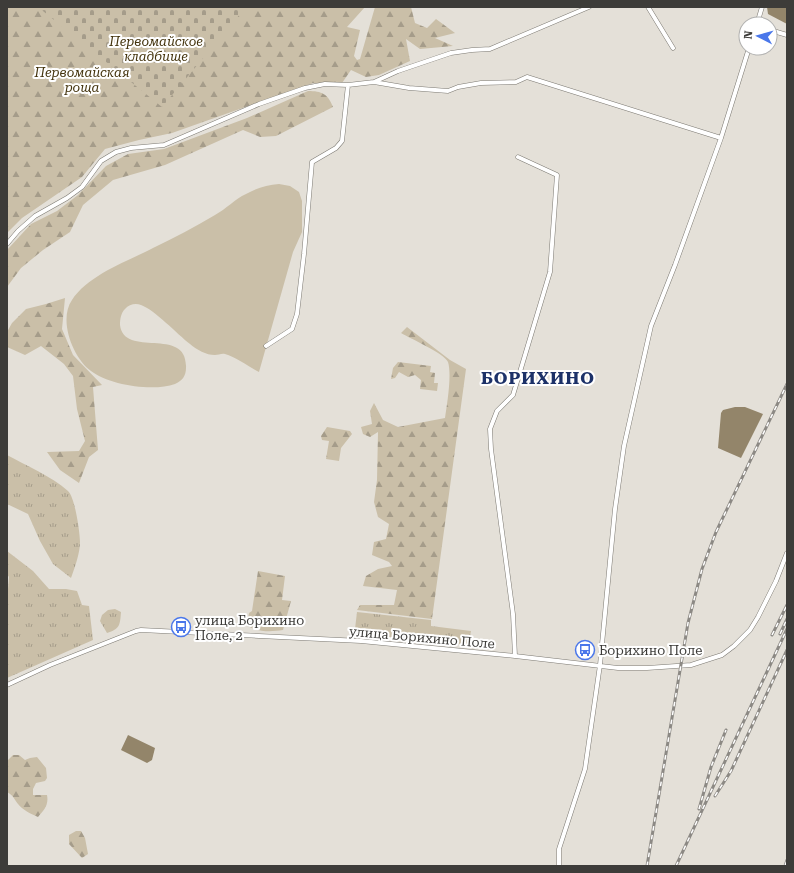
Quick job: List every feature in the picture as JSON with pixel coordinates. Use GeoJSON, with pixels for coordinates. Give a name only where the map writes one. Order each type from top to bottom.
{"type":"FeatureCollection","features":[{"type":"Feature","properties":{"kind":"street"},"geometry":{"type":"LineString","coordinates":[[7,244],[18,231],[36,216],[67,198],[82,187],[101,161],[116,152],[131,148],[164,145],[258,104],[305,88],[325,84],[348,86],[374,82],[398,71],[452,52],[490,49],[589,7]]}},
{"type":"Feature","properties":{"kind":"street"},"geometry":{"type":"LineString","coordinates":[[648,7],[673,48]]}},
{"type":"Feature","properties":{"kind":"street"},"geometry":{"type":"LineString","coordinates":[[560,866],[559,849],[585,769],[600,665],[615,508],[624,446],[651,326],[678,258],[721,138],[747,56]]}},
{"type":"Feature","properties":{"kind":"street"},"geometry":{"type":"LineString","coordinates":[[374,82],[409,88],[448,91],[481,83],[516,82],[527,77],[721,138]]}},
{"type":"Feature","properties":{"kind":"street"},"geometry":{"type":"LineString","coordinates":[[266,346],[292,329],[297,314],[312,162],[336,148],[342,141],[348,86]]}},
{"type":"Feature","properties":{"kind":"street"},"geometry":{"type":"LineString","coordinates":[[515,656],[514,614],[491,449],[490,429],[497,411],[513,395],[550,272],[557,175],[518,157]]}},
{"type":"Feature","properties":{"kind":"street","name":"улица Борихино Поле"},"geometry":{"type":"LineString","coordinates":[[7,685],[50,665],[136,630],[361,641],[618,668],[681,666],[700,663],[722,654],[734,646],[750,630],[776,581],[787,553]]}},
{"type":"Feature","properties":{"kind":"green space","name":"Первомайская роща"},"geometry":{"type":"Polygon","coordinates":[[[7,7],[365,7],[347,27],[360,30],[354,56],[357,60],[360,59],[375,7],[411,7],[415,23],[427,28],[436,19],[455,33],[435,38],[453,46],[420,49],[406,39],[410,61],[379,75],[366,77],[351,70],[342,83],[313,83],[172,133],[105,149],[82,177],[22,218],[7,233],[7,7]]]}},
{"type":"Feature","properties":{"kind":"green space","name":"Первомайское кладбище"},"geometry":{"type":"Polygon","coordinates":[[[38,7],[246,7],[162,107],[38,7]]]}},
{"type":"Feature","properties":{"kind":"green space"},"geometry":{"type":"Polygon","coordinates":[[[308,91],[324,94],[327,96],[333,107],[276,136],[260,137],[243,130],[165,165],[113,180],[83,205],[70,232],[43,250],[21,268],[7,287],[7,250],[31,224],[57,211],[78,195],[106,166],[128,154],[164,149],[247,118],[308,91]]]}},
{"type":"Feature","properties":{"kind":"green space"},"geometry":{"type":"Polygon","coordinates":[[[279,184],[290,186],[299,192],[302,201],[302,232],[293,252],[259,372],[229,355],[212,355],[199,350],[185,340],[153,312],[137,304],[128,306],[122,314],[120,325],[124,335],[132,340],[167,344],[177,348],[184,355],[186,368],[182,380],[175,384],[166,386],[132,386],[99,376],[84,365],[73,348],[67,328],[68,308],[79,291],[98,276],[219,213],[242,196],[262,187],[279,184]]]}},
{"type":"Feature","properties":{"kind":"green space"},"geometry":{"type":"Polygon","coordinates":[[[65,298],[62,329],[73,355],[102,385],[93,387],[98,450],[89,457],[79,483],[60,470],[47,452],[79,451],[85,441],[77,409],[73,376],[64,364],[41,346],[25,355],[7,347],[7,332],[12,323],[26,309],[65,298]]]}},
{"type":"Feature","properties":{"kind":"green space"},"geometry":{"type":"Polygon","coordinates":[[[407,327],[450,360],[466,369],[432,619],[357,610],[360,605],[394,605],[397,590],[363,586],[366,576],[378,569],[392,566],[389,562],[372,555],[374,542],[386,539],[389,524],[378,517],[374,502],[377,480],[378,432],[370,437],[363,434],[361,427],[372,424],[370,411],[374,403],[383,420],[398,427],[445,418],[449,382],[448,362],[434,350],[401,333],[407,327]]]}},
{"type":"Feature","properties":{"kind":"green space"},"geometry":{"type":"Polygon","coordinates":[[[398,362],[431,366],[430,372],[435,373],[434,383],[438,383],[437,391],[420,389],[421,380],[415,375],[408,377],[399,372],[395,378],[391,379],[393,368],[398,362]]]}},
{"type":"Feature","properties":{"kind":"green space"},"geometry":{"type":"Polygon","coordinates":[[[327,427],[350,431],[352,434],[341,448],[339,461],[326,459],[329,441],[322,440],[321,436],[327,427]]]}},
{"type":"Feature","properties":{"kind":"green space"},"geometry":{"type":"Polygon","coordinates":[[[7,455],[54,481],[71,495],[77,515],[80,546],[76,565],[71,578],[53,564],[40,541],[28,514],[7,504],[7,455]]]}},
{"type":"Feature","properties":{"kind":"green space"},"geometry":{"type":"Polygon","coordinates":[[[7,551],[33,571],[49,589],[66,589],[77,591],[82,605],[89,606],[93,640],[7,678],[7,590],[9,577],[7,574],[7,551]]]}},
{"type":"Feature","properties":{"kind":"green space"},"geometry":{"type":"Polygon","coordinates":[[[258,571],[285,576],[282,600],[291,601],[283,630],[265,631],[247,626],[249,613],[252,611],[258,571]]]}},
{"type":"Feature","properties":{"kind":"green space"},"geometry":{"type":"Polygon","coordinates":[[[115,609],[121,612],[120,623],[115,630],[107,633],[100,621],[102,615],[108,610],[115,609]]]}},
{"type":"Feature","properties":{"kind":"green space"},"geometry":{"type":"Polygon","coordinates":[[[357,612],[431,620],[431,626],[471,631],[469,642],[467,645],[357,634],[355,629],[357,612]]]}},
{"type":"Feature","properties":{"kind":"green space"},"geometry":{"type":"Polygon","coordinates":[[[13,755],[19,755],[25,760],[37,757],[46,768],[47,778],[45,781],[36,783],[33,789],[33,795],[47,795],[47,805],[38,817],[22,808],[7,792],[7,761],[13,755]]]}},
{"type":"Feature","properties":{"kind":"green space"},"geometry":{"type":"Polygon","coordinates":[[[76,831],[81,831],[85,838],[88,854],[82,858],[69,844],[69,835],[76,831]]]}},
{"type":"Feature","properties":{"kind":"shaded area"},"geometry":{"type":"Polygon","coordinates":[[[767,7],[787,7],[787,24],[778,19],[778,16],[772,16],[768,14],[767,7]]]}},
{"type":"Feature","properties":{"kind":"shaded area"},"geometry":{"type":"Polygon","coordinates":[[[735,407],[745,407],[763,414],[741,458],[718,448],[721,413],[723,410],[735,407]]]}},
{"type":"Feature","properties":{"kind":"shaded area"},"geometry":{"type":"Polygon","coordinates":[[[128,735],[155,748],[152,760],[147,763],[121,750],[128,735]]]}},
{"type":"Feature","properties":{"kind":"railway"},"geometry":{"type":"LineString","coordinates":[[647,866],[688,623],[702,569],[716,532],[787,384]]}},
{"type":"Feature","properties":{"kind":"railway"},"geometry":{"type":"LineString","coordinates":[[772,635],[787,605]]}},
{"type":"Feature","properties":{"kind":"railway"},"geometry":{"type":"LineString","coordinates":[[780,634],[787,619]]}},
{"type":"Feature","properties":{"kind":"railway"},"geometry":{"type":"LineString","coordinates":[[676,866],[787,629]]}},
{"type":"Feature","properties":{"kind":"railway"},"geometry":{"type":"LineString","coordinates":[[715,796],[731,771],[787,650]]}},
{"type":"Feature","properties":{"kind":"railway"},"geometry":{"type":"LineString","coordinates":[[699,809],[711,767],[726,730]]}},
{"type":"Feature","properties":{"kind":"railway"},"geometry":{"type":"LineString","coordinates":[[785,866],[787,860]]}},
{"type":"Feature","properties":{"kind":"place","name":"улица Борихино Поле, 2"},"geometry":{"type":"Point","coordinates":[181,627]}},
{"type":"Feature","properties":{"kind":"place","name":"Борихино Поле"},"geometry":{"type":"Point","coordinates":[585,650]}},
{"type":"Feature","properties":{"kind":"district","name":"БОРИХИНО"},"geometry":{"type":"Point","coordinates":[538,378]}}]}
